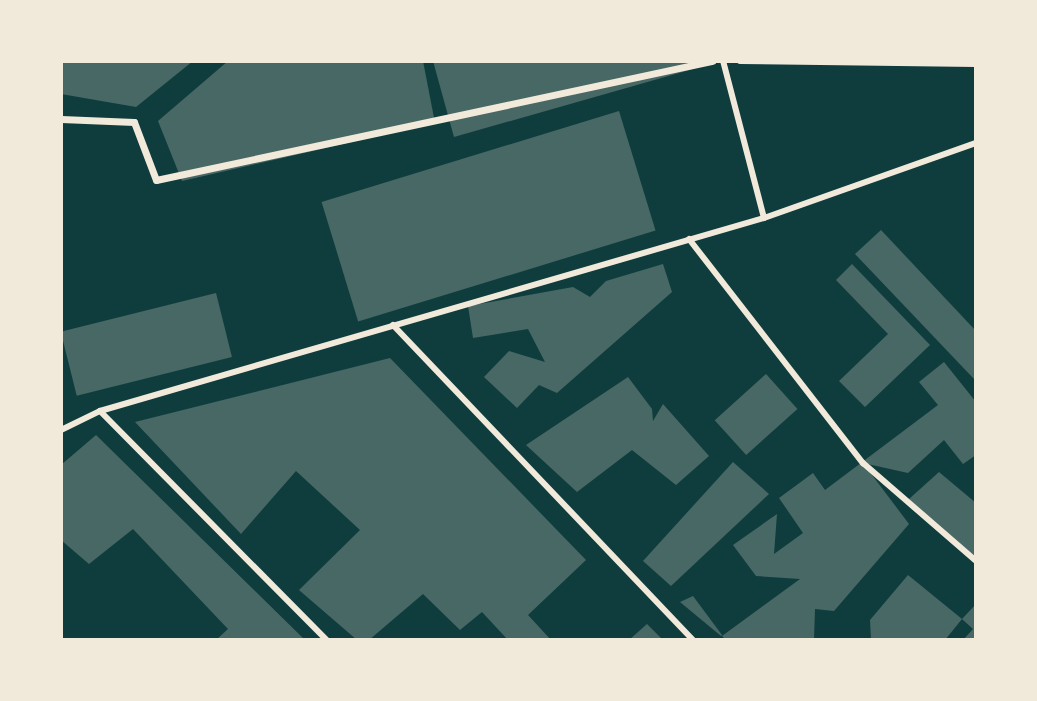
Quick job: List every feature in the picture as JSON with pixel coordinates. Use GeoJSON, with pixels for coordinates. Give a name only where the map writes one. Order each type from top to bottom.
{"type":"FeatureCollection","features":[{"type":"Feature","properties":{"kind":"street"},"geometry":{"type":"LineString","coordinates":[[61,119],[134,122],[156,180],[712,61]]}},
{"type":"Feature","properties":{"kind":"street"},"geometry":{"type":"LineString","coordinates":[[723,61],[764,218]]}},
{"type":"Feature","properties":{"kind":"street"},"geometry":{"type":"LineString","coordinates":[[740,61],[976,64]]}},
{"type":"Feature","properties":{"kind":"street"},"geometry":{"type":"LineString","coordinates":[[61,430],[100,411],[764,218],[976,143]]}},
{"type":"Feature","properties":{"kind":"street"},"geometry":{"type":"LineString","coordinates":[[689,239],[863,463],[976,561]]}},
{"type":"Feature","properties":{"kind":"street"},"geometry":{"type":"LineString","coordinates":[[393,325],[693,640]]}},
{"type":"Feature","properties":{"kind":"street"},"geometry":{"type":"LineString","coordinates":[[100,411],[327,640]]}},
{"type":"Feature","properties":{"kind":"building"},"geometry":{"type":"Polygon","coordinates":[[[61,61],[193,61],[136,107],[61,94],[61,61]]]}},
{"type":"Feature","properties":{"kind":"building"},"geometry":{"type":"Polygon","coordinates":[[[228,61],[423,61],[435,123],[182,181],[158,121],[228,61]]]}},
{"type":"Feature","properties":{"kind":"building"},"geometry":{"type":"Polygon","coordinates":[[[433,61],[706,61],[707,65],[454,137],[433,61]]]}},
{"type":"Feature","properties":{"kind":"building"},"geometry":{"type":"Polygon","coordinates":[[[619,111],[656,231],[358,321],[322,202],[619,111]]]}},
{"type":"Feature","properties":{"kind":"building"},"geometry":{"type":"Polygon","coordinates":[[[881,230],[976,331],[974,379],[855,254],[881,230]]]}},
{"type":"Feature","properties":{"kind":"building"},"geometry":{"type":"Polygon","coordinates":[[[663,264],[672,292],[557,393],[539,385],[517,408],[484,377],[509,351],[545,362],[528,329],[473,338],[468,306],[573,287],[590,297],[606,281],[663,264]]]}},
{"type":"Feature","properties":{"kind":"building"},"geometry":{"type":"Polygon","coordinates":[[[852,264],[930,345],[865,407],[839,381],[888,334],[836,280],[852,264]]]}},
{"type":"Feature","properties":{"kind":"building"},"geometry":{"type":"Polygon","coordinates":[[[216,293],[232,357],[77,396],[61,332],[216,293]]]}},
{"type":"Feature","properties":{"kind":"building"},"geometry":{"type":"Polygon","coordinates":[[[390,358],[586,560],[528,615],[551,640],[508,640],[482,612],[460,630],[423,594],[369,640],[357,640],[299,590],[360,530],[296,471],[241,534],[135,422],[390,358]]]}},
{"type":"Feature","properties":{"kind":"building"},"geometry":{"type":"Polygon","coordinates":[[[944,362],[976,402],[976,455],[963,464],[944,440],[908,473],[863,463],[909,524],[834,611],[815,609],[814,640],[726,640],[722,636],[800,579],[756,576],[733,545],[777,514],[774,554],[803,533],[779,498],[813,473],[825,490],[938,405],[919,382],[944,362]]]}},
{"type":"Feature","properties":{"kind":"building"},"geometry":{"type":"Polygon","coordinates":[[[766,374],[797,409],[746,455],[715,420],[766,374]]]}},
{"type":"Feature","properties":{"kind":"building"},"geometry":{"type":"Polygon","coordinates":[[[628,377],[652,409],[653,421],[663,404],[709,456],[676,485],[632,450],[577,492],[526,445],[628,377]]]}},
{"type":"Feature","properties":{"kind":"building"},"geometry":{"type":"Polygon","coordinates":[[[96,435],[305,640],[216,640],[228,629],[133,529],[89,564],[61,540],[61,465],[96,435]]]}},
{"type":"Feature","properties":{"kind":"building"},"geometry":{"type":"Polygon","coordinates":[[[733,462],[769,494],[671,586],[643,561],[733,462]]]}},
{"type":"Feature","properties":{"kind":"building"},"geometry":{"type":"Polygon","coordinates":[[[939,472],[976,503],[976,562],[909,499],[939,472]]]}},
{"type":"Feature","properties":{"kind":"building"},"geometry":{"type":"Polygon","coordinates":[[[908,575],[962,619],[945,640],[871,640],[870,620],[908,575]]]}},
{"type":"Feature","properties":{"kind":"building"},"geometry":{"type":"Polygon","coordinates":[[[693,596],[722,635],[721,636],[680,602],[693,596]]]}},
{"type":"Feature","properties":{"kind":"building"},"geometry":{"type":"Polygon","coordinates":[[[976,604],[976,640],[963,640],[973,629],[962,619],[976,604]]]}},
{"type":"Feature","properties":{"kind":"building"},"geometry":{"type":"Polygon","coordinates":[[[647,624],[663,640],[629,640],[647,624]]]}}]}
